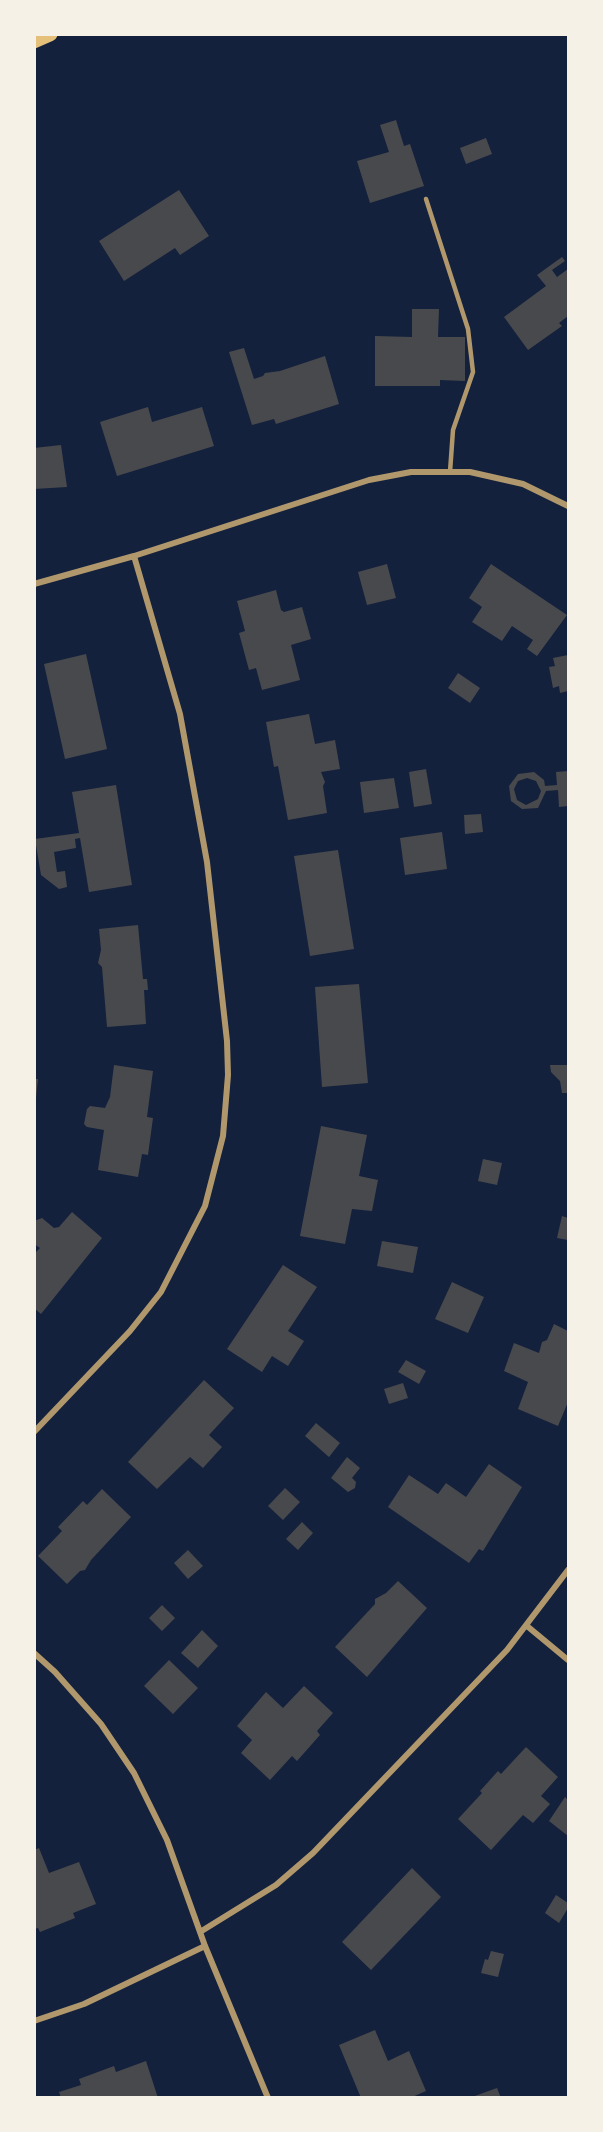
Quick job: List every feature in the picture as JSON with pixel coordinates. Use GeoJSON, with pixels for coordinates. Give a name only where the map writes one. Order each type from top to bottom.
{"type":"FeatureCollection","features":[{"type":"Feature","properties":{"kind":"main road"},"geometry":{"type":"LineString","coordinates":[[34,41],[50,34]]}},
{"type":"Feature","properties":{"kind":"street"},"geometry":{"type":"LineString","coordinates":[[34,584],[134,556],[369,480],[411,472],[470,472],[523,484],[568,506]]}},
{"type":"Feature","properties":{"kind":"street"},"geometry":{"type":"LineString","coordinates":[[34,1432],[130,1331],[161,1292],[205,1206],[223,1136],[228,1075],[227,1041],[207,862],[180,714],[134,556]]}},
{"type":"Feature","properties":{"kind":"street"},"geometry":{"type":"LineString","coordinates":[[200,1932],[276,1885],[313,1853],[527,1626],[568,1570]]}},
{"type":"Feature","properties":{"kind":"street"},"geometry":{"type":"LineString","coordinates":[[527,1626],[568,1660]]}},
{"type":"Feature","properties":{"kind":"street"},"geometry":{"type":"LineString","coordinates":[[34,1653],[55,1672],[101,1724],[134,1773],[167,1840],[205,1946],[268,2097]]}},
{"type":"Feature","properties":{"kind":"street"},"geometry":{"type":"LineString","coordinates":[[34,2021],[84,2004],[205,1946]]}},
{"type":"Feature","properties":{"kind":"lane"},"geometry":{"type":"LineString","coordinates":[[426,199],[468,329],[473,372],[453,430],[450,472]]}},
{"type":"Feature","properties":{"kind":"building"},"geometry":{"type":"Polygon","coordinates":[[[396,120],[404,146],[410,144],[424,186],[370,203],[357,161],[389,152],[380,125],[396,120]]]}},
{"type":"Feature","properties":{"kind":"building"},"geometry":{"type":"Polygon","coordinates":[[[486,138],[492,154],[466,164],[460,148],[486,138]]]}},
{"type":"Feature","properties":{"kind":"building"},"geometry":{"type":"Polygon","coordinates":[[[179,190],[209,236],[180,255],[175,248],[124,281],[99,241],[179,190]]]}},
{"type":"Feature","properties":{"kind":"building"},"geometry":{"type":"Polygon","coordinates":[[[562,257],[565,261],[552,270],[557,277],[568,269],[568,316],[559,323],[562,326],[528,350],[504,317],[546,286],[537,275],[562,257]]]}},
{"type":"Feature","properties":{"kind":"building"},"geometry":{"type":"Polygon","coordinates":[[[412,309],[439,309],[438,337],[465,337],[465,381],[440,380],[440,386],[375,386],[375,336],[412,337],[412,309]]]}},
{"type":"Feature","properties":{"kind":"building"},"geometry":{"type":"Polygon","coordinates":[[[244,348],[254,379],[265,373],[280,371],[325,356],[339,404],[276,424],[274,419],[252,425],[229,352],[244,348]]]}},
{"type":"Feature","properties":{"kind":"building"},"geometry":{"type":"Polygon","coordinates":[[[148,407],[152,422],[202,407],[214,446],[117,476],[100,422],[148,407]]]}},
{"type":"Feature","properties":{"kind":"building"},"geometry":{"type":"Polygon","coordinates":[[[61,445],[67,487],[34,489],[34,448],[61,445]]]}},
{"type":"Feature","properties":{"kind":"building"},"geometry":{"type":"Polygon","coordinates":[[[387,564],[396,598],[367,605],[358,572],[387,564]]]}},
{"type":"Feature","properties":{"kind":"building"},"geometry":{"type":"Polygon","coordinates":[[[491,564],[567,615],[537,656],[527,649],[533,640],[512,626],[502,641],[472,622],[482,607],[469,598],[491,564]]]}},
{"type":"Feature","properties":{"kind":"building"},"geometry":{"type":"Polygon","coordinates":[[[276,590],[281,610],[284,612],[302,607],[311,639],[291,645],[300,680],[262,690],[256,668],[249,670],[239,633],[245,631],[237,601],[276,590]]]}},
{"type":"Feature","properties":{"kind":"building"},"geometry":{"type":"Polygon","coordinates":[[[86,654],[107,749],[65,759],[44,664],[86,654]]]}},
{"type":"Feature","properties":{"kind":"building"},"geometry":{"type":"Polygon","coordinates":[[[568,655],[568,691],[560,693],[559,686],[553,688],[549,667],[555,666],[553,658],[568,655]]]}},
{"type":"Feature","properties":{"kind":"building"},"geometry":{"type":"Polygon","coordinates":[[[458,673],[480,688],[470,703],[448,688],[458,673]]]}},
{"type":"Feature","properties":{"kind":"building"},"geometry":{"type":"Polygon","coordinates":[[[309,714],[315,744],[335,740],[340,769],[321,772],[325,782],[323,786],[327,813],[288,820],[278,766],[274,767],[266,722],[309,714]]]}},
{"type":"Feature","properties":{"kind":"building"},"geometry":{"type":"Polygon","coordinates":[[[426,769],[432,804],[414,807],[409,772],[426,769]]]}},
{"type":"Feature","properties":{"kind":"building"},"geometry":{"type":"Polygon","coordinates":[[[568,771],[568,806],[559,807],[558,790],[546,791],[538,808],[522,809],[511,801],[509,786],[518,774],[534,772],[544,780],[545,786],[557,785],[556,772],[568,771]],[[527,778],[518,781],[514,789],[517,800],[526,805],[538,799],[541,791],[536,781],[527,778]]]}},
{"type":"Feature","properties":{"kind":"building"},"geometry":{"type":"Polygon","coordinates":[[[394,778],[399,808],[364,813],[360,782],[394,778]]]}},
{"type":"Feature","properties":{"kind":"building"},"geometry":{"type":"Polygon","coordinates":[[[116,785],[132,885],[89,892],[80,838],[75,839],[76,848],[54,852],[57,872],[65,871],[67,887],[59,889],[41,875],[35,839],[79,833],[72,792],[116,785]]]}},
{"type":"Feature","properties":{"kind":"building"},"geometry":{"type":"Polygon","coordinates":[[[481,814],[483,832],[465,834],[464,815],[481,814]]]}},
{"type":"Feature","properties":{"kind":"building"},"geometry":{"type":"Polygon","coordinates":[[[442,832],[447,869],[405,875],[400,838],[442,832]]]}},
{"type":"Feature","properties":{"kind":"building"},"geometry":{"type":"Polygon","coordinates":[[[338,850],[354,949],[310,956],[294,856],[338,850]]]}},
{"type":"Feature","properties":{"kind":"building"},"geometry":{"type":"Polygon","coordinates":[[[138,925],[143,979],[147,979],[148,990],[144,990],[146,1024],[107,1027],[102,967],[98,963],[101,950],[99,929],[138,925]]]}},
{"type":"Feature","properties":{"kind":"building"},"geometry":{"type":"Polygon","coordinates":[[[359,984],[368,1083],[322,1087],[315,987],[359,984]]]}},
{"type":"Feature","properties":{"kind":"building"},"geometry":{"type":"Polygon","coordinates":[[[114,1065],[153,1071],[147,1117],[153,1118],[148,1155],[142,1154],[138,1177],[98,1170],[104,1130],[87,1127],[84,1124],[87,1109],[90,1106],[105,1108],[110,1097],[114,1065]]]}},
{"type":"Feature","properties":{"kind":"building"},"geometry":{"type":"Polygon","coordinates":[[[550,1065],[568,1065],[568,1093],[562,1093],[560,1081],[551,1072],[550,1065]]]}},
{"type":"Feature","properties":{"kind":"building"},"geometry":{"type":"Polygon","coordinates":[[[34,1079],[38,1079],[36,1098],[34,1098],[34,1079]]]}},
{"type":"Feature","properties":{"kind":"building"},"geometry":{"type":"Polygon","coordinates":[[[321,1126],[367,1135],[359,1176],[378,1180],[372,1211],[352,1209],[345,1244],[300,1236],[321,1126]]]}},
{"type":"Feature","properties":{"kind":"building"},"geometry":{"type":"Polygon","coordinates":[[[483,1159],[502,1163],[497,1185],[478,1181],[483,1159]]]}},
{"type":"Feature","properties":{"kind":"building"},"geometry":{"type":"Polygon","coordinates":[[[72,1212],[102,1238],[41,1314],[34,1308],[34,1254],[40,1248],[34,1244],[34,1221],[42,1218],[54,1228],[59,1227],[72,1212]]]}},
{"type":"Feature","properties":{"kind":"building"},"geometry":{"type":"Polygon","coordinates":[[[562,1216],[568,1218],[568,1240],[557,1238],[562,1216]]]}},
{"type":"Feature","properties":{"kind":"building"},"geometry":{"type":"Polygon","coordinates":[[[382,1241],[418,1247],[413,1273],[377,1266],[382,1241]]]}},
{"type":"Feature","properties":{"kind":"building"},"geometry":{"type":"Polygon","coordinates":[[[283,1265],[317,1287],[288,1331],[304,1341],[288,1366],[272,1356],[262,1372],[227,1349],[283,1265]]]}},
{"type":"Feature","properties":{"kind":"building"},"geometry":{"type":"Polygon","coordinates":[[[452,1282],[484,1297],[468,1333],[435,1319],[452,1282]]]}},
{"type":"Feature","properties":{"kind":"building"},"geometry":{"type":"Polygon","coordinates":[[[554,1324],[568,1331],[568,1402],[558,1426],[518,1409],[528,1382],[504,1371],[514,1343],[539,1353],[542,1342],[547,1340],[554,1324]]]}},
{"type":"Feature","properties":{"kind":"building"},"geometry":{"type":"Polygon","coordinates":[[[406,1360],[426,1371],[419,1384],[398,1372],[406,1360]]]}},
{"type":"Feature","properties":{"kind":"building"},"geometry":{"type":"Polygon","coordinates":[[[204,1380],[234,1408],[209,1435],[222,1447],[203,1468],[190,1457],[157,1489],[128,1462],[204,1380]]]}},
{"type":"Feature","properties":{"kind":"building"},"geometry":{"type":"Polygon","coordinates":[[[403,1383],[408,1398],[389,1404],[384,1389],[403,1383]]]}},
{"type":"Feature","properties":{"kind":"building"},"geometry":{"type":"Polygon","coordinates":[[[316,1423],[340,1443],[329,1457],[305,1436],[316,1423]]]}},
{"type":"Feature","properties":{"kind":"building"},"geometry":{"type":"Polygon","coordinates":[[[347,1457],[360,1468],[352,1478],[356,1482],[355,1488],[348,1492],[331,1478],[347,1457]]]}},
{"type":"Feature","properties":{"kind":"building"},"geometry":{"type":"Polygon","coordinates":[[[489,1464],[522,1487],[483,1551],[479,1549],[469,1563],[388,1507],[409,1475],[438,1494],[446,1483],[466,1497],[489,1464]]]}},
{"type":"Feature","properties":{"kind":"building"},"geometry":{"type":"Polygon","coordinates":[[[285,1488],[300,1502],[283,1520],[268,1506],[285,1488]]]}},
{"type":"Feature","properties":{"kind":"building"},"geometry":{"type":"Polygon","coordinates":[[[102,1489],[131,1517],[91,1560],[85,1570],[80,1571],[67,1584],[38,1556],[62,1531],[58,1527],[83,1501],[87,1505],[102,1489]]]}},
{"type":"Feature","properties":{"kind":"building"},"geometry":{"type":"Polygon","coordinates":[[[302,1522],[313,1533],[298,1550],[286,1539],[302,1522]]]}},
{"type":"Feature","properties":{"kind":"building"},"geometry":{"type":"Polygon","coordinates":[[[188,1550],[203,1566],[188,1579],[174,1563],[188,1550]]]}},
{"type":"Feature","properties":{"kind":"building"},"geometry":{"type":"Polygon","coordinates":[[[398,1581],[427,1608],[367,1677],[335,1647],[375,1604],[375,1599],[386,1593],[398,1581]]]}},
{"type":"Feature","properties":{"kind":"building"},"geometry":{"type":"Polygon","coordinates":[[[162,1605],[175,1618],[162,1631],[149,1618],[162,1605]]]}},
{"type":"Feature","properties":{"kind":"building"},"geometry":{"type":"Polygon","coordinates":[[[202,1630],[218,1646],[198,1668],[181,1653],[202,1630]]]}},
{"type":"Feature","properties":{"kind":"building"},"geometry":{"type":"Polygon","coordinates":[[[169,1660],[198,1688],[173,1714],[144,1686],[169,1660]]]}},
{"type":"Feature","properties":{"kind":"building"},"geometry":{"type":"Polygon","coordinates":[[[304,1686],[333,1713],[317,1731],[320,1735],[297,1761],[292,1756],[270,1780],[241,1753],[252,1740],[237,1726],[266,1692],[283,1708],[304,1686]]]}},
{"type":"Feature","properties":{"kind":"building"},"geometry":{"type":"Polygon","coordinates":[[[526,1747],[558,1777],[541,1796],[550,1804],[533,1823],[523,1815],[491,1850],[458,1819],[498,1771],[501,1774],[526,1747]]]}},
{"type":"Feature","properties":{"kind":"building"},"geometry":{"type":"Polygon","coordinates":[[[565,1797],[568,1800],[568,1836],[549,1821],[565,1797]]]}},
{"type":"Feature","properties":{"kind":"building"},"geometry":{"type":"Polygon","coordinates":[[[39,1848],[49,1873],[79,1862],[96,1904],[73,1913],[75,1918],[40,1932],[38,1928],[34,1929],[34,1850],[39,1848]]]}},
{"type":"Feature","properties":{"kind":"building"},"geometry":{"type":"Polygon","coordinates":[[[412,1868],[441,1897],[371,1970],[342,1942],[412,1868]]]}},
{"type":"Feature","properties":{"kind":"building"},"geometry":{"type":"Polygon","coordinates":[[[556,1895],[568,1903],[568,1908],[559,1923],[545,1913],[556,1895]]]}},
{"type":"Feature","properties":{"kind":"building"},"geometry":{"type":"Polygon","coordinates":[[[491,1951],[504,1954],[498,1977],[481,1973],[485,1959],[488,1960],[491,1951]]]}},
{"type":"Feature","properties":{"kind":"building"},"geometry":{"type":"Polygon","coordinates":[[[375,2030],[388,2061],[409,2051],[426,2091],[410,2098],[361,2098],[339,2045],[375,2030]]]}},
{"type":"Feature","properties":{"kind":"building"},"geometry":{"type":"Polygon","coordinates":[[[146,2061],[158,2098],[61,2098],[59,2092],[81,2085],[79,2079],[114,2066],[116,2072],[146,2061]]]}},
{"type":"Feature","properties":{"kind":"building"},"geometry":{"type":"Polygon","coordinates":[[[497,2088],[501,2098],[472,2098],[472,2097],[497,2088]]]}}]}
